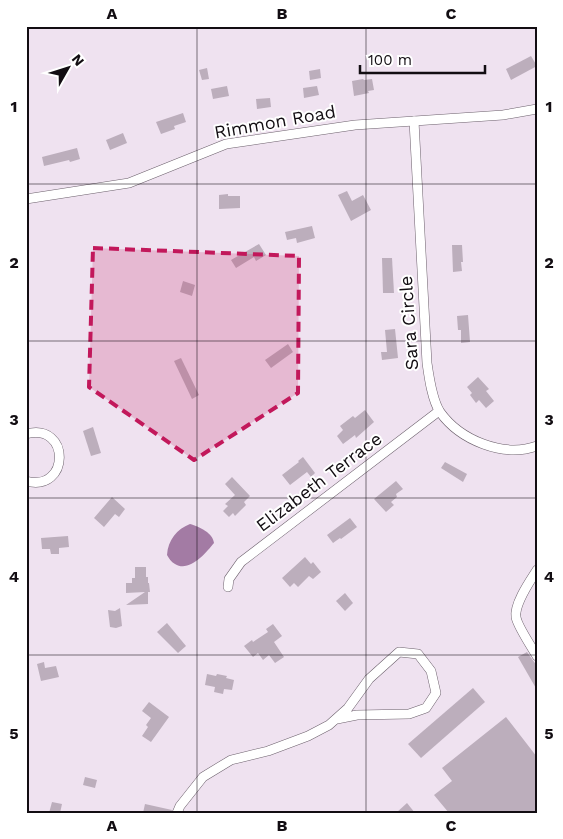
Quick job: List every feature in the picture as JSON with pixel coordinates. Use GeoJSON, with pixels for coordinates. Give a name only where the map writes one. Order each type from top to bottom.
{"type":"FeatureCollection","features":[{"type":"Feature","properties":{"kind":"street","name":"Rimmon Road"},"geometry":{"type":"LineString","coordinates":[[26,199],[129,183],[226,144],[355,125],[503,115],[537,109]]}},
{"type":"Feature","properties":{"kind":"street","name":"Sara Circle"},"geometry":{"type":"LineString","coordinates":[[414,121],[427,363],[430,386],[439,411],[451,424],[469,438],[488,446],[510,450],[537,446]]}},
{"type":"Feature","properties":{"kind":"street","name":"Elizabeth Terrace"},"geometry":{"type":"LineString","coordinates":[[228,587],[229,579],[241,562],[439,411]]}},
{"type":"Feature","properties":{"kind":"street"},"geometry":{"type":"LineString","coordinates":[[26,434],[40,432],[50,437],[57,445],[60,459],[56,472],[47,479],[37,482],[26,481]]}},
{"type":"Feature","properties":{"kind":"street"},"geometry":{"type":"LineString","coordinates":[[537,570],[521,597],[516,618],[537,656]]}},
{"type":"Feature","properties":{"kind":"street"},"geometry":{"type":"LineString","coordinates":[[177,813],[180,806],[203,777],[231,760],[268,751],[308,736],[329,725],[348,708],[369,679],[400,652],[418,654],[431,671],[436,693],[426,708],[410,714],[357,715],[336,719]]}},
{"type":"Feature","properties":{"kind":"highlighted area"},"geometry":{"type":"Polygon","coordinates":[[[93,248],[299,256],[298,393],[194,460],[89,387],[93,248]]]}},
{"type":"Feature","properties":{"kind":"shaded area"},"geometry":{"type":"Polygon","coordinates":[[[190,524],[209,533],[214,543],[197,561],[186,566],[180,566],[170,560],[167,555],[169,545],[181,529],[190,524]]]}},
{"type":"Feature","properties":{"kind":"building"},"geometry":{"type":"Polygon","coordinates":[[[531,56],[537,66],[511,80],[506,69],[531,56]]]}},
{"type":"Feature","properties":{"kind":"building"},"geometry":{"type":"Polygon","coordinates":[[[207,68],[209,79],[202,80],[199,70],[207,68]]]}},
{"type":"Feature","properties":{"kind":"building"},"geometry":{"type":"Polygon","coordinates":[[[320,69],[321,78],[310,80],[309,71],[320,69]]]}},
{"type":"Feature","properties":{"kind":"building"},"geometry":{"type":"Polygon","coordinates":[[[372,79],[374,90],[354,96],[352,81],[372,79]]]}},
{"type":"Feature","properties":{"kind":"building"},"geometry":{"type":"Polygon","coordinates":[[[227,86],[229,96],[213,99],[211,89],[227,86]]]}},
{"type":"Feature","properties":{"kind":"building"},"geometry":{"type":"Polygon","coordinates":[[[317,86],[319,95],[304,98],[303,88],[317,86]]]}},
{"type":"Feature","properties":{"kind":"building"},"geometry":{"type":"Polygon","coordinates":[[[270,98],[271,107],[257,109],[256,99],[270,98]]]}},
{"type":"Feature","properties":{"kind":"building"},"geometry":{"type":"Polygon","coordinates":[[[183,113],[186,122],[174,126],[175,129],[161,134],[156,122],[183,113]]]}},
{"type":"Feature","properties":{"kind":"building"},"geometry":{"type":"Polygon","coordinates":[[[123,133],[127,143],[110,150],[106,140],[123,133]]]}},
{"type":"Feature","properties":{"kind":"building"},"geometry":{"type":"Polygon","coordinates":[[[77,148],[80,159],[44,166],[42,157],[77,148]]]}},
{"type":"Feature","properties":{"kind":"building"},"geometry":{"type":"Polygon","coordinates":[[[347,191],[352,201],[363,195],[371,210],[351,221],[338,195],[347,191]]]}},
{"type":"Feature","properties":{"kind":"building"},"geometry":{"type":"Polygon","coordinates":[[[228,194],[228,196],[240,196],[240,208],[219,209],[219,195],[228,194]]]}},
{"type":"Feature","properties":{"kind":"building"},"geometry":{"type":"Polygon","coordinates":[[[312,226],[315,238],[297,243],[296,238],[287,240],[285,232],[312,226]]]}},
{"type":"Feature","properties":{"kind":"building"},"geometry":{"type":"Polygon","coordinates":[[[259,244],[266,255],[256,261],[254,257],[236,268],[231,260],[259,244]]]}},
{"type":"Feature","properties":{"kind":"building"},"geometry":{"type":"Polygon","coordinates":[[[452,245],[462,245],[462,271],[453,272],[452,245]]]}},
{"type":"Feature","properties":{"kind":"building"},"geometry":{"type":"Polygon","coordinates":[[[382,258],[392,258],[394,293],[383,293],[382,258]]]}},
{"type":"Feature","properties":{"kind":"building"},"geometry":{"type":"Polygon","coordinates":[[[183,281],[195,285],[192,296],[180,292],[183,281]]]}},
{"type":"Feature","properties":{"kind":"building"},"geometry":{"type":"Polygon","coordinates":[[[468,315],[470,342],[461,343],[461,330],[458,330],[457,316],[468,315]]]}},
{"type":"Feature","properties":{"kind":"building"},"geometry":{"type":"Polygon","coordinates":[[[395,329],[398,358],[382,360],[381,352],[387,352],[385,330],[395,329]]]}},
{"type":"Feature","properties":{"kind":"building"},"geometry":{"type":"Polygon","coordinates":[[[288,344],[293,352],[271,368],[265,360],[288,344]]]}},
{"type":"Feature","properties":{"kind":"building"},"geometry":{"type":"Polygon","coordinates":[[[181,358],[199,395],[192,399],[174,361],[181,358]]]}},
{"type":"Feature","properties":{"kind":"building"},"geometry":{"type":"Polygon","coordinates":[[[478,377],[489,389],[486,391],[494,401],[486,408],[479,400],[476,403],[467,387],[478,377]]]}},
{"type":"Feature","properties":{"kind":"building"},"geometry":{"type":"Polygon","coordinates":[[[365,410],[374,422],[356,438],[355,435],[343,444],[337,436],[343,430],[340,426],[365,410]]]}},
{"type":"Feature","properties":{"kind":"building"},"geometry":{"type":"Polygon","coordinates":[[[93,427],[101,453],[91,456],[83,431],[93,427]]]}},
{"type":"Feature","properties":{"kind":"building"},"geometry":{"type":"Polygon","coordinates":[[[303,457],[315,473],[311,477],[307,472],[290,485],[282,475],[303,457]]]}},
{"type":"Feature","properties":{"kind":"building"},"geometry":{"type":"Polygon","coordinates":[[[445,462],[467,474],[463,482],[441,468],[445,462]]]}},
{"type":"Feature","properties":{"kind":"building"},"geometry":{"type":"Polygon","coordinates":[[[232,477],[250,496],[244,502],[246,505],[235,516],[233,513],[229,517],[223,511],[228,506],[225,504],[235,495],[225,484],[232,477]]]}},
{"type":"Feature","properties":{"kind":"building"},"geometry":{"type":"Polygon","coordinates":[[[396,481],[403,489],[396,494],[397,497],[391,502],[394,505],[386,512],[374,499],[396,481]]]}},
{"type":"Feature","properties":{"kind":"building"},"geometry":{"type":"Polygon","coordinates":[[[112,497],[125,509],[119,517],[115,514],[104,527],[94,518],[112,497]]]}},
{"type":"Feature","properties":{"kind":"building"},"geometry":{"type":"Polygon","coordinates":[[[350,518],[357,527],[333,543],[327,535],[350,518]]]}},
{"type":"Feature","properties":{"kind":"building"},"geometry":{"type":"Polygon","coordinates":[[[68,536],[69,547],[59,548],[59,554],[51,554],[50,549],[42,549],[41,538],[68,536]]]}},
{"type":"Feature","properties":{"kind":"building"},"geometry":{"type":"Polygon","coordinates":[[[305,557],[311,564],[313,562],[321,572],[313,579],[309,576],[298,587],[294,583],[290,587],[282,578],[305,557]]]}},
{"type":"Feature","properties":{"kind":"building"},"geometry":{"type":"Polygon","coordinates":[[[135,567],[146,567],[146,577],[148,577],[150,592],[148,592],[148,604],[126,605],[145,592],[126,593],[126,583],[132,583],[132,578],[135,578],[135,567]]]}},
{"type":"Feature","properties":{"kind":"building"},"geometry":{"type":"Polygon","coordinates":[[[345,593],[353,603],[345,611],[336,601],[345,593]]]}},
{"type":"Feature","properties":{"kind":"building"},"geometry":{"type":"Polygon","coordinates":[[[120,608],[122,626],[110,627],[108,610],[115,611],[120,608]]]}},
{"type":"Feature","properties":{"kind":"building"},"geometry":{"type":"Polygon","coordinates":[[[167,623],[186,646],[178,653],[157,632],[167,623]]]}},
{"type":"Feature","properties":{"kind":"building"},"geometry":{"type":"Polygon","coordinates":[[[273,624],[282,636],[274,642],[284,657],[275,663],[269,655],[263,660],[258,653],[253,657],[244,646],[268,632],[266,629],[273,624]]]}},
{"type":"Feature","properties":{"kind":"building"},"geometry":{"type":"Polygon","coordinates":[[[527,652],[537,666],[537,690],[518,657],[527,652]]]}},
{"type":"Feature","properties":{"kind":"building"},"geometry":{"type":"Polygon","coordinates":[[[44,662],[45,668],[56,666],[59,677],[41,681],[37,664],[44,662]]]}},
{"type":"Feature","properties":{"kind":"building"},"geometry":{"type":"Polygon","coordinates":[[[207,674],[227,676],[226,678],[234,680],[232,690],[224,689],[223,694],[214,692],[215,687],[205,685],[207,674]]]}},
{"type":"Feature","properties":{"kind":"building"},"geometry":{"type":"Polygon","coordinates":[[[473,688],[485,702],[421,758],[408,744],[473,688]]]}},
{"type":"Feature","properties":{"kind":"building"},"geometry":{"type":"Polygon","coordinates":[[[149,702],[169,717],[151,742],[142,736],[151,718],[142,711],[149,702]]]}},
{"type":"Feature","properties":{"kind":"building"},"geometry":{"type":"Polygon","coordinates":[[[506,717],[537,757],[537,813],[449,813],[434,795],[452,781],[442,768],[506,717]]]}},
{"type":"Feature","properties":{"kind":"building"},"geometry":{"type":"Polygon","coordinates":[[[85,777],[97,780],[95,788],[83,785],[85,777]]]}},
{"type":"Feature","properties":{"kind":"building"},"geometry":{"type":"Polygon","coordinates":[[[52,802],[62,804],[60,813],[49,813],[52,802]]]}},
{"type":"Feature","properties":{"kind":"building"},"geometry":{"type":"Polygon","coordinates":[[[407,803],[415,813],[396,813],[407,803]]]}},
{"type":"Feature","properties":{"kind":"building"},"geometry":{"type":"Polygon","coordinates":[[[145,804],[172,810],[171,813],[143,813],[145,804]]]}}]}
